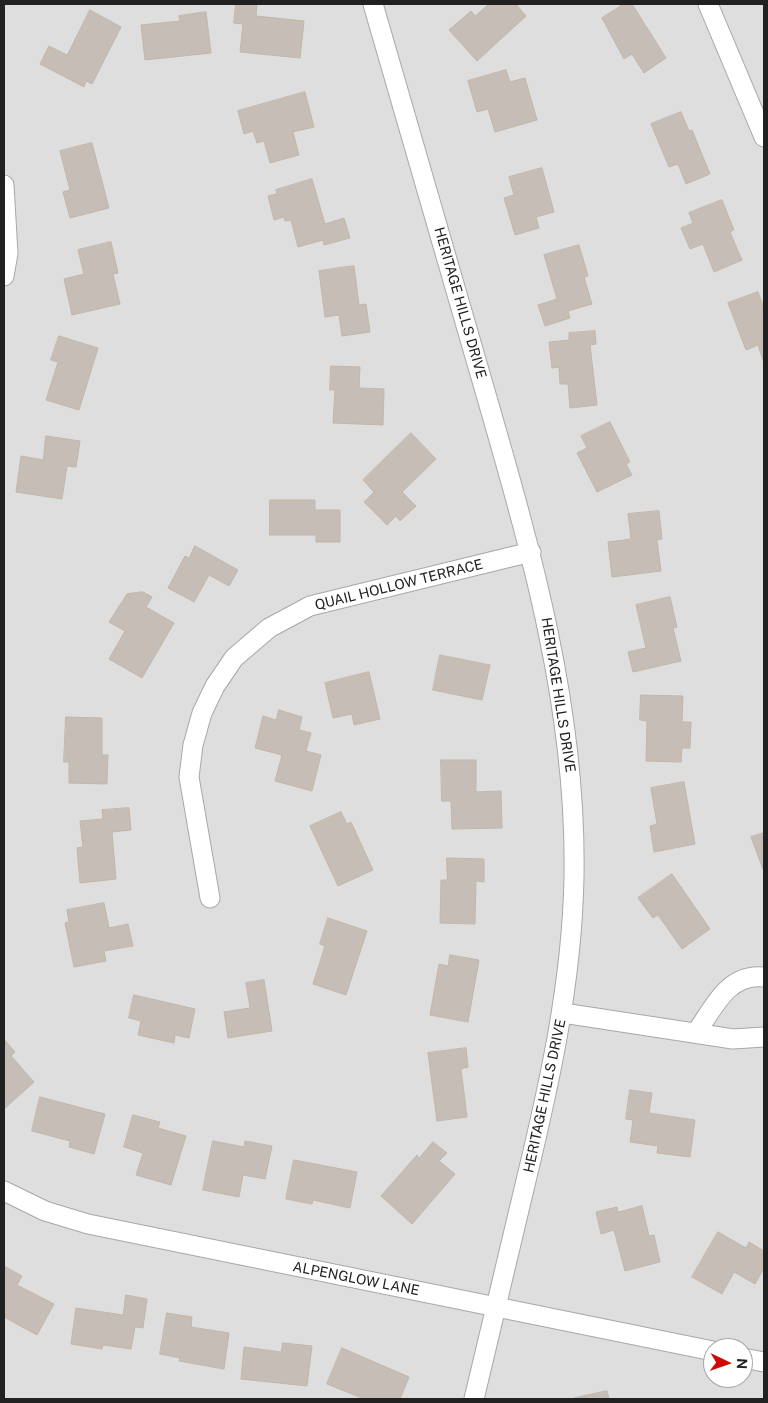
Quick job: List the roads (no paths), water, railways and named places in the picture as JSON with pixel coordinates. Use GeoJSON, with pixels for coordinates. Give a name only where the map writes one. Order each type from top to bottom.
{"type":"FeatureCollection","features":[{"type":"Feature","properties":{"kind":"street","name":"HERITAGE HILLS DRIVE"},"geometry":{"type":"LineString","coordinates":[[373,4],[531,552],[549,630],[560,696],[571,770],[575,823],[574,882],[563,1013],[549,1087],[474,1399]]}},
{"type":"Feature","properties":{"kind":"street"},"geometry":{"type":"LineString","coordinates":[[708,4],[764,137]]}},
{"type":"Feature","properties":{"kind":"street"},"geometry":{"type":"LineString","coordinates":[[4,185],[8,253],[4,276]]}},
{"type":"Feature","properties":{"kind":"street","name":"QUAIL HOLLOW TERRACE"},"geometry":{"type":"LineString","coordinates":[[210,898],[189,777],[192,745],[202,712],[215,686],[234,658],[269,628],[310,606],[531,552]]}},
{"type":"Feature","properties":{"kind":"street"},"geometry":{"type":"LineString","coordinates":[[696,1033],[727,989],[742,978],[764,977]]}},
{"type":"Feature","properties":{"kind":"street"},"geometry":{"type":"LineString","coordinates":[[563,1013],[733,1039],[764,1037]]}},
{"type":"Feature","properties":{"kind":"street","name":"ALPENGLOW LANE"},"geometry":{"type":"LineString","coordinates":[[4,1191],[45,1211],[88,1224],[703,1349]]}}]}
